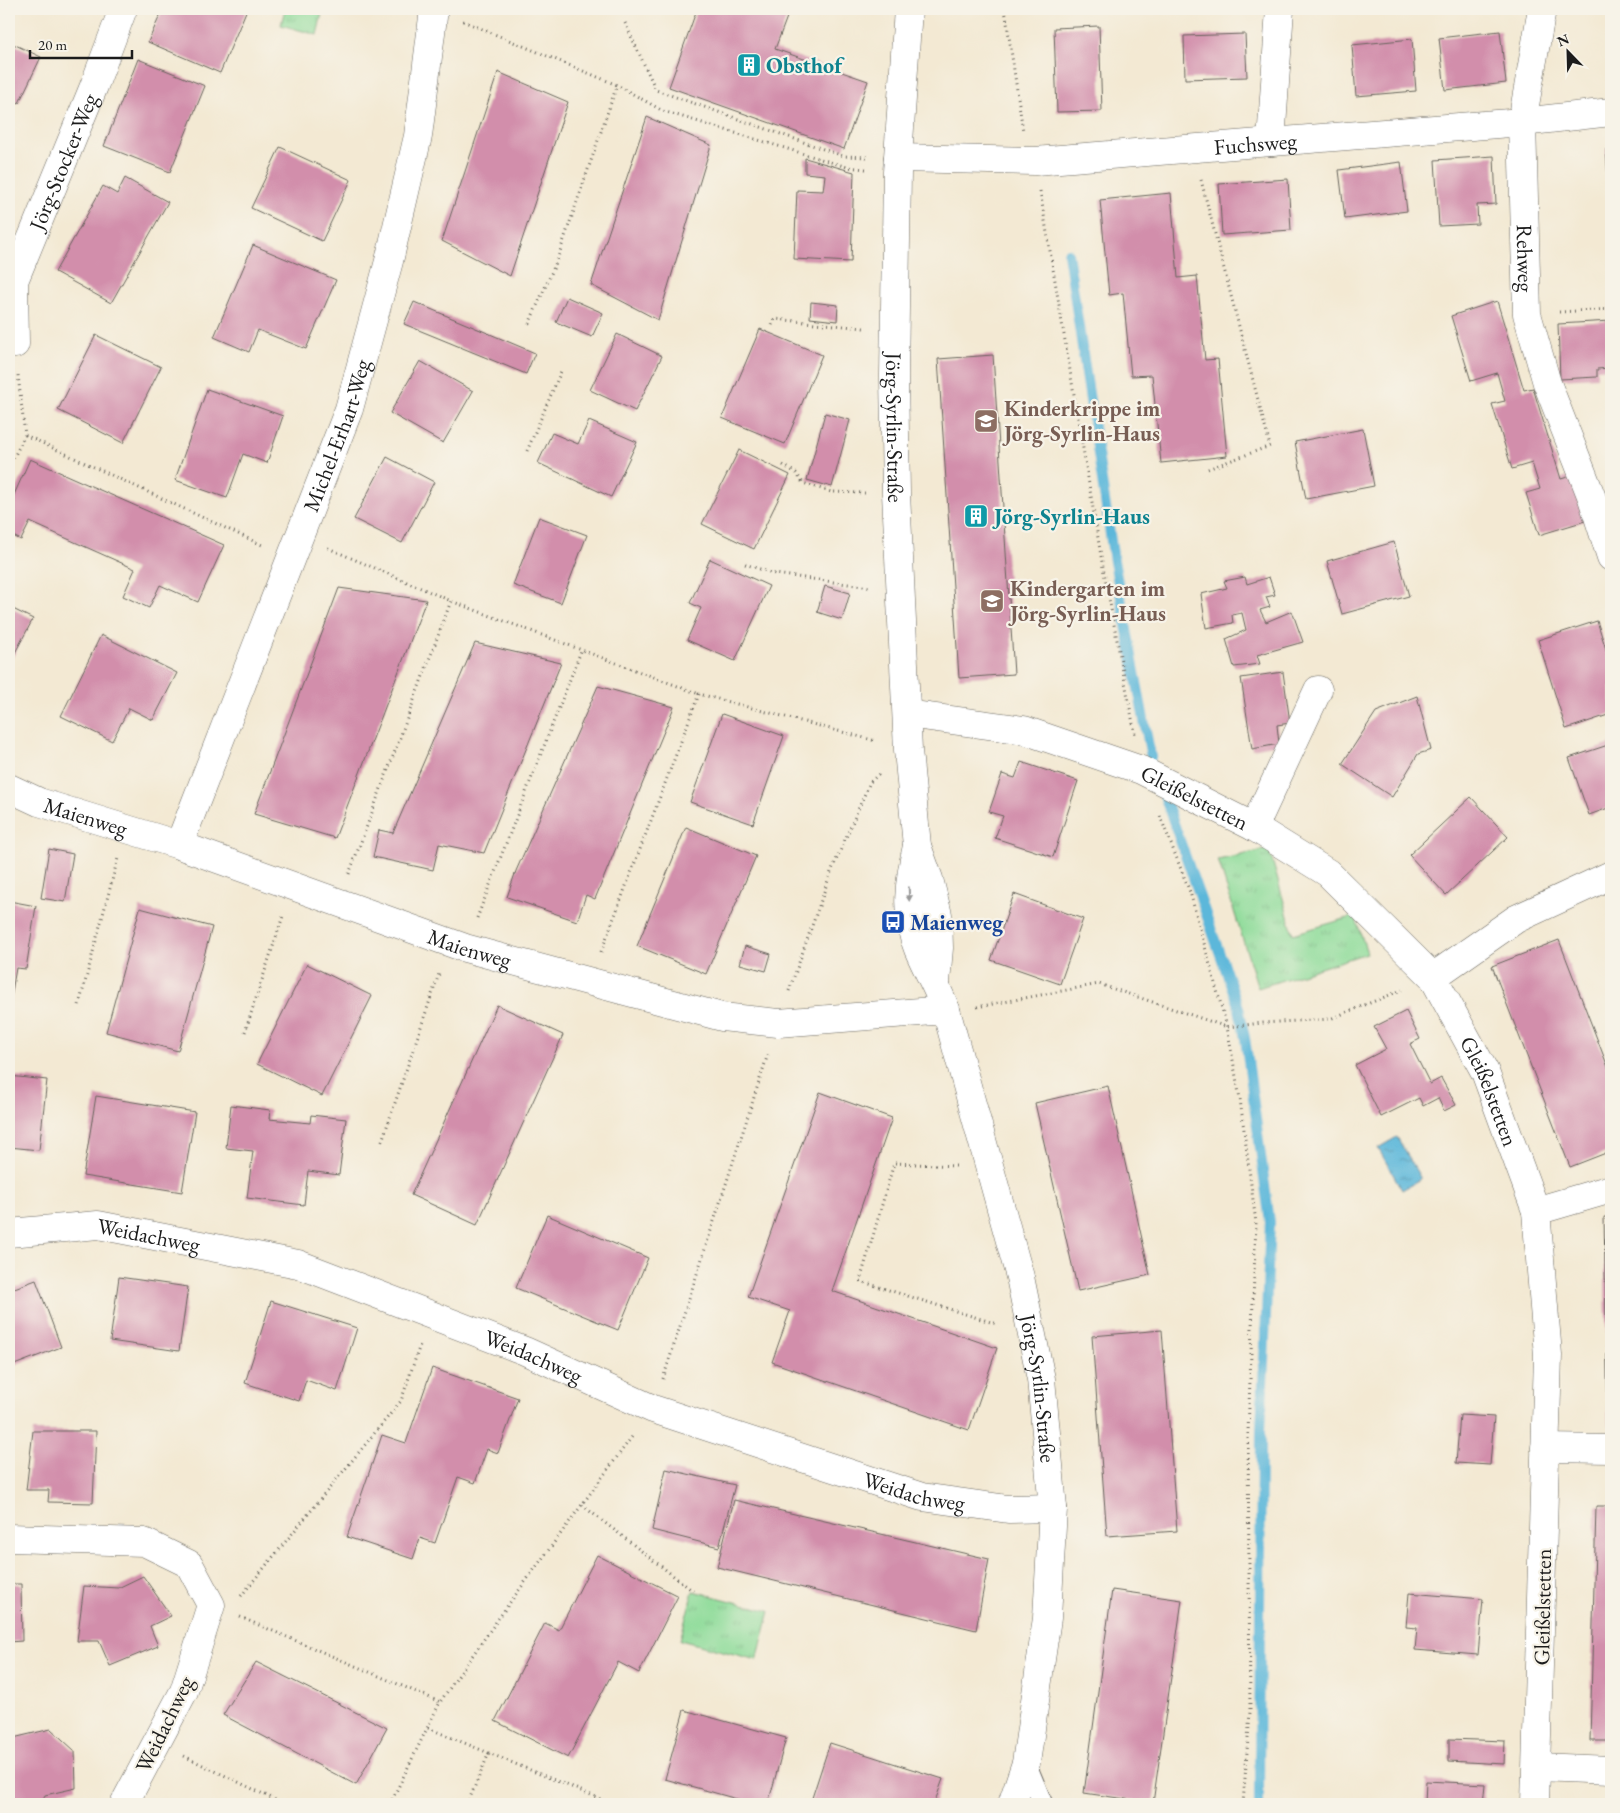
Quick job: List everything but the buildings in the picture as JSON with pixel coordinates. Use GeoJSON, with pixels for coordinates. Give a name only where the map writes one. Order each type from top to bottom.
{"type":"FeatureCollection","features":[{"type":"Feature","properties":{"kind":"street","name":"Jörg-Stocker-Weg"},"geometry":{"type":"LineString","coordinates":[[15,344],[14,281],[94,86],[122,9]]}},
{"type":"Feature","properties":{"kind":"street","name":"Michel-Erhart-Weg"},"geometry":{"type":"LineString","coordinates":[[180,846],[349,408],[389,261],[418,136],[434,9]]}},
{"type":"Feature","properties":{"kind":"street","name":"Jörg-Syrlin-Straße"},"geometry":{"type":"LineString","coordinates":[[908,9],[898,165],[895,331],[896,494],[908,750],[916,846],[930,879],[938,915],[940,948],[936,982],[946,1010],[1020,1277],[1041,1379],[1053,1508],[1047,1618],[1026,1763],[1012,1804]]}},
{"type":"Feature","properties":{"kind":"street"},"geometry":{"type":"LineString","coordinates":[[1271,142],[1280,9]]}},
{"type":"Feature","properties":{"kind":"street","name":"Rehweg"},"geometry":{"type":"LineString","coordinates":[[1542,9],[1522,122],[1527,314],[1547,383],[1602,498],[1611,557]]}},
{"type":"Feature","properties":{"kind":"street","name":"Fuchsweg"},"geometry":{"type":"LineString","coordinates":[[898,165],[1031,161],[1522,122],[1611,112]]}},
{"type":"Feature","properties":{"kind":"street"},"geometry":{"type":"LineString","coordinates":[[1254,827],[1318,690]]}},
{"type":"Feature","properties":{"kind":"street","name":"Gleißelstetten"},"geometry":{"type":"LineString","coordinates":[[907,714],[1024,730],[1141,770],[1254,827],[1328,873],[1433,977],[1485,1072],[1536,1211],[1548,1354],[1538,1767],[1535,1804]]}},
{"type":"Feature","properties":{"kind":"street","name":"Maienweg"},"geometry":{"type":"LineString","coordinates":[[9,788],[39,802],[180,846],[458,945],[722,1017],[778,1022],[946,1010]]}},
{"type":"Feature","properties":{"kind":"street"},"geometry":{"type":"LineString","coordinates":[[1433,977],[1516,919],[1611,875]]}},
{"type":"Feature","properties":{"kind":"street"},"geometry":{"type":"LineString","coordinates":[[1536,1211],[1611,1189]]}},
{"type":"Feature","properties":{"kind":"street","name":"Weidachweg"},"geometry":{"type":"LineString","coordinates":[[9,1233],[98,1225],[298,1264],[525,1351],[653,1409],[922,1497],[1008,1509],[1053,1508]]}},
{"type":"Feature","properties":{"kind":"street"},"geometry":{"type":"LineString","coordinates":[[1545,1448],[1611,1449]]}},
{"type":"Feature","properties":{"kind":"street"},"geometry":{"type":"LineString","coordinates":[[9,1538],[144,1542],[189,1564],[220,1609]]}},
{"type":"Feature","properties":{"kind":"street","name":"Weidachweg"},"geometry":{"type":"LineString","coordinates":[[124,1804],[184,1691],[220,1609]]}},
{"type":"Feature","properties":{"kind":"street"},"geometry":{"type":"LineString","coordinates":[[1538,1767],[1611,1770]]}},
{"type":"Feature","properties":{"kind":"lane"},"geometry":{"type":"LineString","coordinates":[[1026,1763],[1043,1804]]}},
{"type":"Feature","properties":{"kind":"path"},"geometry":{"type":"LineString","coordinates":[[434,9],[617,85],[663,111],[847,167],[898,165]]}},
{"type":"Feature","properties":{"kind":"path"},"geometry":{"type":"LineString","coordinates":[[1005,9],[1102,562],[1141,770]]}},
{"type":"Feature","properties":{"kind":"path"},"geometry":{"type":"LineString","coordinates":[[625,23],[656,90],[844,156],[898,165]]}},
{"type":"Feature","properties":{"kind":"path"},"geometry":{"type":"LineString","coordinates":[[529,324],[557,260],[617,85]]}},
{"type":"Feature","properties":{"kind":"path"},"geometry":{"type":"LineString","coordinates":[[1193,147],[1270,446],[1206,470]]}},
{"type":"Feature","properties":{"kind":"path"},"geometry":{"type":"LineString","coordinates":[[1527,314],[1611,309]]}},
{"type":"Feature","properties":{"kind":"path"},"geometry":{"type":"LineString","coordinates":[[772,325],[775,319],[895,331]]}},
{"type":"Feature","properties":{"kind":"path"},"geometry":{"type":"LineString","coordinates":[[9,468],[25,436],[15,344]]}},
{"type":"Feature","properties":{"kind":"path"},"geometry":{"type":"LineString","coordinates":[[527,451],[562,369]]}},
{"type":"Feature","properties":{"kind":"path"},"geometry":{"type":"LineString","coordinates":[[25,436],[296,547],[451,601],[699,694],[908,750]]}},
{"type":"Feature","properties":{"kind":"path"},"geometry":{"type":"LineString","coordinates":[[783,465],[796,473],[803,483],[831,492],[896,494]]}},
{"type":"Feature","properties":{"kind":"path"},"geometry":{"type":"LineString","coordinates":[[745,564],[775,574],[830,580],[900,592]]}},
{"type":"Feature","properties":{"kind":"path"},"geometry":{"type":"LineString","coordinates":[[338,903],[451,601]]}},
{"type":"Feature","properties":{"kind":"path"},"geometry":{"type":"LineString","coordinates":[[382,1141],[458,945],[582,651]]}},
{"type":"Feature","properties":{"kind":"path"},"geometry":{"type":"LineString","coordinates":[[590,982],[699,694]]}},
{"type":"Feature","properties":{"kind":"path"},"geometry":{"type":"LineString","coordinates":[[778,1022],[831,872],[870,782],[908,750]]}},
{"type":"Feature","properties":{"kind":"path"},"geometry":{"type":"LineString","coordinates":[[1159,813],[1190,892],[1227,1028],[1240,1099],[1256,1223],[1248,1432],[1250,1712],[1243,1804]]}},
{"type":"Feature","properties":{"kind":"path"},"geometry":{"type":"LineString","coordinates":[[79,1005],[126,829]]}},
{"type":"Feature","properties":{"kind":"path"},"geometry":{"type":"LineString","coordinates":[[246,1032],[293,887]]}},
{"type":"Feature","properties":{"kind":"path"},"geometry":{"type":"LineString","coordinates":[[946,1010],[989,1006],[1099,984],[1227,1028],[1262,1022],[1330,1019],[1433,977]]}},
{"type":"Feature","properties":{"kind":"path"},"geometry":{"type":"LineString","coordinates":[[947,1166],[894,1163],[860,1281],[1032,1335]]}},
{"type":"Feature","properties":{"kind":"path"},"geometry":{"type":"LineString","coordinates":[[431,1314],[401,1401],[220,1609],[440,1702]]}},
{"type":"Feature","properties":{"kind":"path"},"geometry":{"type":"LineString","coordinates":[[582,1505],[693,1591]]}},
{"type":"Feature","properties":{"kind":"path"},"geometry":{"type":"LineString","coordinates":[[428,1728],[603,1800],[601,1804]]}},
{"type":"Feature","properties":{"kind":"path"},"geometry":{"type":"LineString","coordinates":[[157,1742],[284,1804]]}},
{"type":"Feature","properties":{"kind":"path"},"geometry":{"type":"LineString","coordinates":[[469,1800],[489,1754]]}},
{"type":"Feature","properties":{"kind":"green space"},"geometry":{"type":"Polygon","coordinates":[[[285,9],[323,9],[317,35],[281,25],[285,9]]]}},
{"type":"Feature","properties":{"kind":"green space"},"geometry":{"type":"Polygon","coordinates":[[[1269,849],[1293,934],[1355,916],[1367,953],[1258,988],[1218,860],[1269,849]]]}},
{"type":"Feature","properties":{"kind":"green space"},"geometry":{"type":"Polygon","coordinates":[[[693,1591],[770,1611],[757,1660],[680,1640],[693,1591]]]}},
{"type":"Feature","properties":{"kind":"water"},"geometry":{"type":"Polygon","coordinates":[[[1397,1137],[1421,1179],[1402,1190],[1378,1148],[1397,1137]]]}},
{"type":"Feature","properties":{"kind":"waterway"},"geometry":{"type":"LineString","coordinates":[[1068,253],[1114,561],[1151,757]]}},
{"type":"Feature","properties":{"kind":"waterway"},"geometry":{"type":"LineString","coordinates":[[1164,795],[1239,1008],[1245,1038],[1270,1222],[1261,1431],[1259,1804]]}},
{"type":"Feature","properties":{"kind":"place","name":"Obsthof"},"geometry":{"type":"Point","coordinates":[749,65]}},
{"type":"Feature","properties":{"kind":"place","name":"Kinderkrippe im Jörg-Syrlin-Haus"},"geometry":{"type":"Point","coordinates":[986,421]}},
{"type":"Feature","properties":{"kind":"place","name":"Jörg-Syrlin-Haus"},"geometry":{"type":"Point","coordinates":[976,516]}},
{"type":"Feature","properties":{"kind":"place","name":"Kindergarten im Jörg-Syrlin-Haus"},"geometry":{"type":"Point","coordinates":[992,601]}},
{"type":"Feature","properties":{"kind":"place","name":"Maienweg"},"geometry":{"type":"Point","coordinates":[893,922]}}]}
